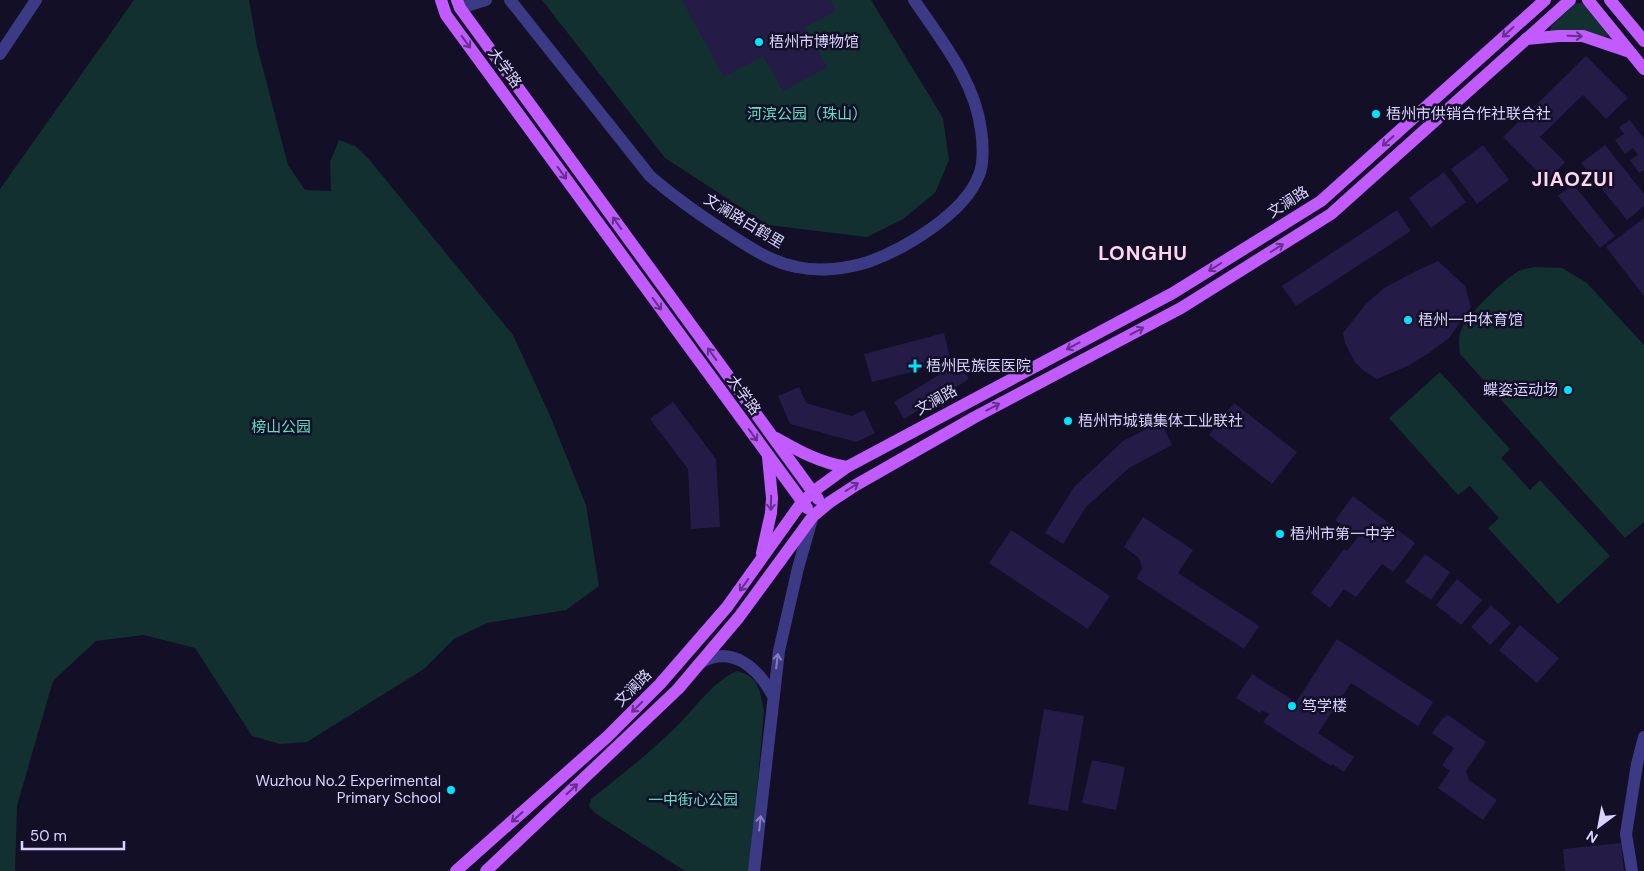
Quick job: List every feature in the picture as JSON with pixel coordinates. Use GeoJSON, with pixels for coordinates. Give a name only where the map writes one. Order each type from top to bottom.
{"type":"FeatureCollection","features":[{"type":"Feature","properties":{"kind":"main road","name":"大学路"},"geometry":{"type":"LineString","coordinates":[[441,0],[446,15],[813,516]]}},
{"type":"Feature","properties":{"kind":"main road","name":"文澜路"},"geometry":{"type":"LineString","coordinates":[[456,871],[607,737],[660,684],[727,607],[802,502],[814,492],[847,467],[1173,293],[1321,201],[1545,0]]}},
{"type":"Feature","properties":{"kind":"main road","name":"文澜路"},"geometry":{"type":"LineString","coordinates":[[486,871],[678,689],[739,617],[813,516],[824,507],[856,485],[975,417],[1182,308],[1331,214],[1570,0]]}},
{"type":"Feature","properties":{"kind":"main road"},"geometry":{"type":"LineString","coordinates":[[1588,0],[1644,68]]}},
{"type":"Feature","properties":{"kind":"main road"},"geometry":{"type":"LineString","coordinates":[[1610,0],[1644,41]]}},
{"type":"Feature","properties":{"kind":"main road","name":"大学路"},"geometry":{"type":"LineString","coordinates":[[458,4],[824,507]]}},
{"type":"Feature","properties":{"kind":"main road"},"geometry":{"type":"LineString","coordinates":[[1526,39],[1584,36],[1630,52]]}},
{"type":"Feature","properties":{"kind":"main road"},"geometry":{"type":"LineString","coordinates":[[772,435],[816,460],[831,465],[847,467]]}},
{"type":"Feature","properties":{"kind":"main road"},"geometry":{"type":"LineString","coordinates":[[760,562],[771,513],[772,498],[767,454]]}},
{"type":"Feature","properties":{"kind":"street"},"geometry":{"type":"LineString","coordinates":[[0,54],[36,0]]}},
{"type":"Feature","properties":{"kind":"street"},"geometry":{"type":"LineString","coordinates":[[458,4],[486,0]]}},
{"type":"Feature","properties":{"kind":"street","name":"文澜路白鹤里"},"geometry":{"type":"LineString","coordinates":[[510,0],[650,176],[683,204],[747,246],[775,260],[797,267],[816,270],[841,268],[868,262],[914,240],[932,229],[951,212],[968,194],[980,174],[982,152],[981,129],[967,81],[914,0]]}},
{"type":"Feature","properties":{"kind":"street"},"geometry":{"type":"LineString","coordinates":[[754,871],[779,651],[798,568],[813,516]]}},
{"type":"Feature","properties":{"kind":"street"},"geometry":{"type":"LineString","coordinates":[[700,663],[709,658],[725,655],[736,658],[758,673],[773,696]]}},
{"type":"Feature","properties":{"kind":"street"},"geometry":{"type":"LineString","coordinates":[[1632,871],[1626,834],[1637,764],[1644,737]]}},
{"type":"Feature","properties":{"kind":"green space","name":"榜山公园"},"geometry":{"type":"Polygon","coordinates":[[[134,0],[249,0],[257,46],[288,165],[305,190],[331,191],[330,162],[339,140],[355,146],[368,158],[513,335],[551,418],[586,505],[599,586],[566,610],[487,623],[454,639],[424,669],[307,742],[280,744],[252,736],[195,648],[144,635],[96,641],[53,681],[17,806],[15,871],[0,871],[0,189],[134,0]]]}},
{"type":"Feature","properties":{"kind":"green space","name":"河滨公园（珠山）"},"geometry":{"type":"Polygon","coordinates":[[[542,0],[871,0],[943,118],[949,160],[935,193],[903,219],[867,237],[768,225],[665,158],[542,0]]]}},
{"type":"Feature","properties":{"kind":"green space"},"geometry":{"type":"Polygon","coordinates":[[[1575,4],[1584,4],[1608,35],[1605,37],[1591,33],[1552,32],[1550,30],[1552,25],[1575,4]]]}},
{"type":"Feature","properties":{"kind":"green space","name":"蝶姿运动场"},"geometry":{"type":"Polygon","coordinates":[[[1535,267],[1562,268],[1587,283],[1644,345],[1644,522],[1625,538],[1460,354],[1460,333],[1470,316],[1504,281],[1521,270],[1535,267]]]}},
{"type":"Feature","properties":{"kind":"green space"},"geometry":{"type":"Polygon","coordinates":[[[1440,372],[1510,449],[1501,458],[1530,490],[1540,480],[1610,556],[1558,604],[1488,528],[1499,518],[1470,486],[1458,495],[1389,418],[1440,372]]]}},
{"type":"Feature","properties":{"kind":"green space","name":"一中街心公园"},"geometry":{"type":"Polygon","coordinates":[[[736,671],[750,676],[754,680],[759,690],[764,711],[750,871],[685,871],[595,813],[589,806],[591,799],[635,764],[677,726],[719,682],[736,671]]]}},
{"type":"Feature","properties":{"kind":"building","name":"梧州市博物馆"},"geometry":{"type":"Polygon","coordinates":[[[682,0],[830,0],[836,11],[805,27],[827,67],[783,91],[763,56],[724,77],[682,0]]]}},
{"type":"Feature","properties":{"kind":"building"},"geometry":{"type":"Polygon","coordinates":[[[1586,56],[1628,98],[1606,119],[1583,95],[1540,137],[1565,162],[1547,181],[1503,137],[1586,56]]]}},
{"type":"Feature","properties":{"kind":"building"},"geometry":{"type":"Polygon","coordinates":[[[1630,120],[1644,139],[1644,170],[1639,173],[1630,160],[1638,155],[1633,148],[1625,154],[1615,140],[1624,134],[1619,127],[1630,120]]]}},
{"type":"Feature","properties":{"kind":"building"},"geometry":{"type":"Polygon","coordinates":[[[1483,145],[1509,180],[1477,204],[1451,169],[1483,145]]]}},
{"type":"Feature","properties":{"kind":"building"},"geometry":{"type":"Polygon","coordinates":[[[1605,145],[1644,194],[1644,206],[1627,220],[1581,163],[1605,145]]]}},
{"type":"Feature","properties":{"kind":"building"},"geometry":{"type":"Polygon","coordinates":[[[1444,172],[1466,202],[1431,228],[1409,198],[1444,172]]]}},
{"type":"Feature","properties":{"kind":"building"},"geometry":{"type":"Polygon","coordinates":[[[1573,184],[1615,236],[1600,248],[1558,196],[1573,184]]]}},
{"type":"Feature","properties":{"kind":"building"},"geometry":{"type":"Polygon","coordinates":[[[1397,210],[1411,231],[1296,306],[1282,286],[1397,210]]]}},
{"type":"Feature","properties":{"kind":"building"},"geometry":{"type":"Polygon","coordinates":[[[1644,218],[1644,296],[1606,247],[1644,218]]]}},
{"type":"Feature","properties":{"kind":"building","name":"梧州一中体育馆"},"geometry":{"type":"Polygon","coordinates":[[[1438,261],[1465,286],[1471,307],[1449,338],[1408,366],[1377,379],[1363,370],[1354,361],[1345,343],[1343,333],[1365,305],[1384,288],[1438,261]]]}},
{"type":"Feature","properties":{"kind":"building"},"geometry":{"type":"Polygon","coordinates":[[[944,333],[951,362],[872,382],[864,354],[944,333]]]}},
{"type":"Feature","properties":{"kind":"building"},"geometry":{"type":"Polygon","coordinates":[[[959,363],[969,379],[904,419],[894,402],[959,363]]]}},
{"type":"Feature","properties":{"kind":"building"},"geometry":{"type":"Polygon","coordinates":[[[799,387],[806,403],[852,416],[864,410],[875,433],[856,442],[790,424],[778,396],[799,387]]]}},
{"type":"Feature","properties":{"kind":"building"},"geometry":{"type":"Polygon","coordinates":[[[673,402],[716,459],[720,527],[691,529],[688,469],[650,419],[673,402]]]}},
{"type":"Feature","properties":{"kind":"building"},"geometry":{"type":"Polygon","coordinates":[[[1234,403],[1297,452],[1272,484],[1209,435],[1234,403]]]}},
{"type":"Feature","properties":{"kind":"building"},"geometry":{"type":"Polygon","coordinates":[[[1161,422],[1172,445],[1129,468],[1086,507],[1063,544],[1045,533],[1074,487],[1123,441],[1161,422]]]}},
{"type":"Feature","properties":{"kind":"building"},"geometry":{"type":"Polygon","coordinates":[[[1353,496],[1415,543],[1393,572],[1382,564],[1356,597],[1344,589],[1330,608],[1311,593],[1344,549],[1347,551],[1358,537],[1335,520],[1353,496]]]}},
{"type":"Feature","properties":{"kind":"building"},"geometry":{"type":"Polygon","coordinates":[[[1143,517],[1193,550],[1178,573],[1259,626],[1244,649],[1136,578],[1142,569],[1139,558],[1124,547],[1143,517]]]}},
{"type":"Feature","properties":{"kind":"building"},"geometry":{"type":"Polygon","coordinates":[[[1011,530],[1110,596],[1088,629],[989,563],[1011,530]]]}},
{"type":"Feature","properties":{"kind":"building"},"geometry":{"type":"Polygon","coordinates":[[[1425,554],[1450,572],[1431,600],[1405,582],[1425,554]]]}},
{"type":"Feature","properties":{"kind":"building"},"geometry":{"type":"Polygon","coordinates":[[[1457,579],[1482,600],[1461,625],[1436,605],[1457,579]]]}},
{"type":"Feature","properties":{"kind":"building"},"geometry":{"type":"Polygon","coordinates":[[[1491,605],[1511,623],[1490,645],[1471,627],[1491,605]]]}},
{"type":"Feature","properties":{"kind":"building"},"geometry":{"type":"Polygon","coordinates":[[[1520,625],[1559,658],[1537,683],[1499,650],[1520,625]]]}},
{"type":"Feature","properties":{"kind":"building","name":"笃学楼"},"geometry":{"type":"Polygon","coordinates":[[[1337,639],[1433,702],[1418,726],[1351,683],[1318,733],[1354,757],[1344,772],[1332,764],[1331,766],[1263,722],[1269,714],[1262,710],[1260,713],[1236,698],[1252,674],[1296,702],[1337,639]]]}},
{"type":"Feature","properties":{"kind":"building"},"geometry":{"type":"Polygon","coordinates":[[[1044,709],[1084,716],[1068,811],[1028,804],[1044,709]]]}},
{"type":"Feature","properties":{"kind":"building"},"geometry":{"type":"Polygon","coordinates":[[[1448,715],[1486,742],[1466,771],[1469,780],[1497,800],[1483,820],[1438,788],[1450,771],[1442,765],[1454,748],[1432,733],[1442,719],[1448,715]]]}},
{"type":"Feature","properties":{"kind":"building"},"geometry":{"type":"Polygon","coordinates":[[[1092,760],[1125,767],[1116,810],[1082,803],[1092,760]]]}},
{"type":"Feature","properties":{"kind":"building"},"geometry":{"type":"Polygon","coordinates":[[[1621,843],[1624,871],[1565,871],[1563,849],[1621,843]]]}},
{"type":"Feature","properties":{"kind":"place","name":"梧州市博物馆"},"geometry":{"type":"Point","coordinates":[759,42]}},
{"type":"Feature","properties":{"kind":"place","name":"梧州市供销合作社联合社"},"geometry":{"type":"Point","coordinates":[1376,114]}},
{"type":"Feature","properties":{"kind":"place","name":"梧州一中体育馆"},"geometry":{"type":"Point","coordinates":[1408,320]}},
{"type":"Feature","properties":{"kind":"place","name":"梧州民族医医院"},"geometry":{"type":"Point","coordinates":[915,366]}},
{"type":"Feature","properties":{"kind":"place","name":"蝶姿运动场"},"geometry":{"type":"Point","coordinates":[1568,390]}},
{"type":"Feature","properties":{"kind":"place","name":"梧州市城镇集体工业联社"},"geometry":{"type":"Point","coordinates":[1068,421]}},
{"type":"Feature","properties":{"kind":"place","name":"梧州市第一中学"},"geometry":{"type":"Point","coordinates":[1280,534]}},
{"type":"Feature","properties":{"kind":"place","name":"笃学楼"},"geometry":{"type":"Point","coordinates":[1292,706]}},
{"type":"Feature","properties":{"kind":"place","name":"Wuzhou No.2 Experimental Primary School"},"geometry":{"type":"Point","coordinates":[451,790]}},
{"type":"Feature","properties":{"kind":"district","name":"JIAOZUI"},"geometry":{"type":"Point","coordinates":[1573,179]}},
{"type":"Feature","properties":{"kind":"district","name":"LONGHU"},"geometry":{"type":"Point","coordinates":[1143,253]}}]}
